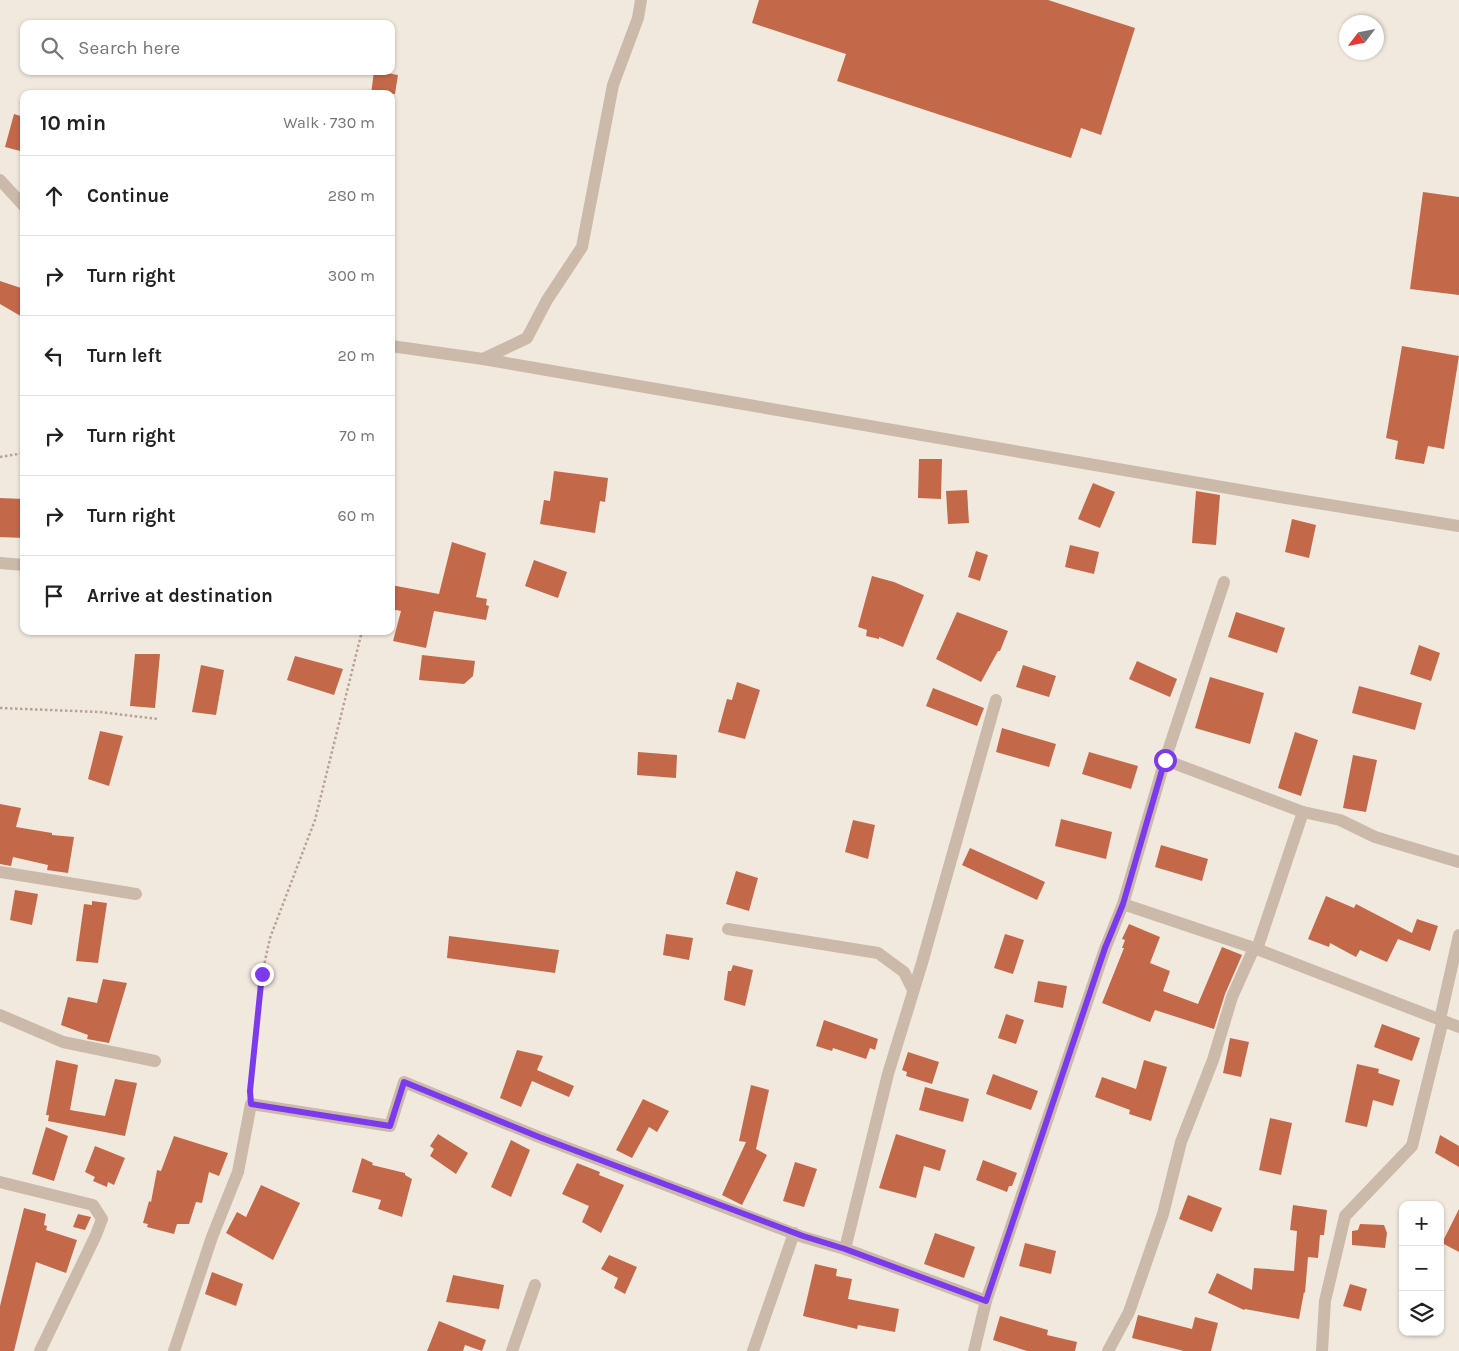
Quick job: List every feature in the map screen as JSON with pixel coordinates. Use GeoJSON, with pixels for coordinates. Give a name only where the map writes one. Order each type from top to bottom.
{"type":"FeatureCollection","features":[{"type":"Feature","properties":{"kind":"street"},"geometry":{"type":"LineString","coordinates":[[483,359],[527,338],[547,300],[582,247],[613,85],[638,18],[641,0]]}},
{"type":"Feature","properties":{"kind":"street"},"geometry":{"type":"LineString","coordinates":[[0,180],[20,202]]}},
{"type":"Feature","properties":{"kind":"street"},"geometry":{"type":"LineString","coordinates":[[395,347],[483,359],[1280,497],[1459,526]]}},
{"type":"Feature","properties":{"kind":"street"},"geometry":{"type":"LineString","coordinates":[[0,563],[20,565]]}},
{"type":"Feature","properties":{"kind":"street"},"geometry":{"type":"LineString","coordinates":[[974,1351],[986,1301],[1105,948],[1123,904],[1165,760],[1224,582]]}},
{"type":"Feature","properties":{"kind":"street"},"geometry":{"type":"LineString","coordinates":[[845,1249],[888,1074],[914,990],[996,700]]}},
{"type":"Feature","properties":{"kind":"street"},"geometry":{"type":"LineString","coordinates":[[1165,760],[1303,812],[1340,820],[1375,837],[1459,862]]}},
{"type":"Feature","properties":{"kind":"street"},"geometry":{"type":"LineString","coordinates":[[1108,1351],[1129,1312],[1164,1214],[1181,1142],[1212,1060],[1232,997],[1255,948],[1303,812]]}},
{"type":"Feature","properties":{"kind":"street"},"geometry":{"type":"LineString","coordinates":[[0,872],[136,894]]}},
{"type":"Feature","properties":{"kind":"street"},"geometry":{"type":"LineString","coordinates":[[1123,904],[1255,948],[1459,1027]]}},
{"type":"Feature","properties":{"kind":"street"},"geometry":{"type":"LineString","coordinates":[[728,929],[878,954],[904,972],[914,990]]}},
{"type":"Feature","properties":{"kind":"street"},"geometry":{"type":"LineString","coordinates":[[1322,1351],[1325,1301],[1345,1216],[1412,1146],[1442,1019],[1459,934]]}},
{"type":"Feature","properties":{"kind":"street"},"geometry":{"type":"LineString","coordinates":[[0,1015],[63,1042],[154,1061]]}},
{"type":"Feature","properties":{"kind":"street"},"geometry":{"type":"LineString","coordinates":[[174,1351],[212,1237],[238,1172],[251,1104],[390,1126],[404,1082],[539,1137],[794,1233],[845,1249],[986,1301]]}},
{"type":"Feature","properties":{"kind":"street"},"geometry":{"type":"LineString","coordinates":[[0,1182],[93,1205],[102,1219],[40,1351]]}},
{"type":"Feature","properties":{"kind":"street"},"geometry":{"type":"LineString","coordinates":[[753,1351],[794,1233]]}},
{"type":"Feature","properties":{"kind":"street"},"geometry":{"type":"LineString","coordinates":[[512,1351],[535,1285]]}},
{"type":"Feature","properties":{"kind":"path"},"geometry":{"type":"LineString","coordinates":[[0,456],[20,454]]}},
{"type":"Feature","properties":{"kind":"path"},"geometry":{"type":"LineString","coordinates":[[251,1104],[250,1091],[261,984],[270,938],[315,820],[361,635]]}},
{"type":"Feature","properties":{"kind":"path"},"geometry":{"type":"LineString","coordinates":[[0,708],[100,712],[158,720]]}},
{"type":"Feature","properties":{"kind":"building"},"geometry":{"type":"Polygon","coordinates":[[[759,0],[1048,0],[1135,28],[1101,135],[1081,128],[1071,158],[837,81],[846,54],[752,23],[759,0]]]}},
{"type":"Feature","properties":{"kind":"building"},"geometry":{"type":"Polygon","coordinates":[[[373,75],[398,75],[395,94],[395,90],[372,90],[373,75]]]}},
{"type":"Feature","properties":{"kind":"building"},"geometry":{"type":"Polygon","coordinates":[[[14,114],[20,116],[20,151],[5,147],[14,114]]]}},
{"type":"Feature","properties":{"kind":"building"},"geometry":{"type":"Polygon","coordinates":[[[1423,192],[1459,197],[1459,295],[1410,289],[1423,192]]]}},
{"type":"Feature","properties":{"kind":"building"},"geometry":{"type":"Polygon","coordinates":[[[0,281],[20,288],[20,316],[0,304],[0,281]]]}},
{"type":"Feature","properties":{"kind":"building"},"geometry":{"type":"Polygon","coordinates":[[[1402,346],[1459,356],[1444,449],[1428,446],[1424,464],[1395,459],[1398,441],[1386,438],[1402,346]]]}},
{"type":"Feature","properties":{"kind":"building"},"geometry":{"type":"Polygon","coordinates":[[[919,459],[942,459],[941,499],[918,498],[919,459]]]}},
{"type":"Feature","properties":{"kind":"building"},"geometry":{"type":"Polygon","coordinates":[[[554,471],[608,478],[605,502],[600,501],[595,533],[540,524],[544,500],[550,501],[554,471]]]}},
{"type":"Feature","properties":{"kind":"building"},"geometry":{"type":"Polygon","coordinates":[[[1093,483],[1115,492],[1100,528],[1078,519],[1093,483]]]}},
{"type":"Feature","properties":{"kind":"building"},"geometry":{"type":"Polygon","coordinates":[[[967,490],[969,523],[948,524],[946,491],[967,490]]]}},
{"type":"Feature","properties":{"kind":"building"},"geometry":{"type":"Polygon","coordinates":[[[1196,491],[1220,495],[1216,545],[1192,543],[1196,491]]]}},
{"type":"Feature","properties":{"kind":"building"},"geometry":{"type":"Polygon","coordinates":[[[0,498],[20,499],[20,538],[0,537],[0,498]]]}},
{"type":"Feature","properties":{"kind":"building"},"geometry":{"type":"Polygon","coordinates":[[[1292,519],[1316,525],[1309,558],[1285,552],[1292,519]]]}},
{"type":"Feature","properties":{"kind":"building"},"geometry":{"type":"Polygon","coordinates":[[[452,542],[486,553],[476,597],[487,599],[486,605],[489,606],[486,620],[434,611],[426,648],[393,641],[401,611],[395,610],[395,586],[439,594],[452,542]]]}},
{"type":"Feature","properties":{"kind":"building"},"geometry":{"type":"Polygon","coordinates":[[[1070,545],[1099,552],[1094,574],[1065,567],[1070,545]]]}},
{"type":"Feature","properties":{"kind":"building"},"geometry":{"type":"Polygon","coordinates":[[[976,551],[988,555],[980,581],[968,577],[976,551]]]}},
{"type":"Feature","properties":{"kind":"building"},"geometry":{"type":"Polygon","coordinates":[[[534,560],[567,572],[558,598],[525,586],[534,560]]]}},
{"type":"Feature","properties":{"kind":"building"},"geometry":{"type":"Polygon","coordinates":[[[872,576],[894,582],[924,595],[903,647],[879,637],[879,639],[866,636],[867,630],[858,627],[872,576]]]}},
{"type":"Feature","properties":{"kind":"building"},"geometry":{"type":"Polygon","coordinates":[[[957,612],[1008,631],[1000,651],[998,651],[981,682],[936,659],[957,612]]]}},
{"type":"Feature","properties":{"kind":"building"},"geometry":{"type":"Polygon","coordinates":[[[1236,612],[1285,628],[1277,653],[1228,637],[1236,612]]]}},
{"type":"Feature","properties":{"kind":"building"},"geometry":{"type":"Polygon","coordinates":[[[1419,645],[1440,653],[1431,681],[1410,674],[1419,645]]]}},
{"type":"Feature","properties":{"kind":"building"},"geometry":{"type":"Polygon","coordinates":[[[135,654],[160,654],[155,708],[130,706],[135,654]]]}},
{"type":"Feature","properties":{"kind":"building"},"geometry":{"type":"Polygon","coordinates":[[[422,655],[475,661],[473,676],[464,684],[419,680],[422,655]]]}},
{"type":"Feature","properties":{"kind":"building"},"geometry":{"type":"Polygon","coordinates":[[[295,656],[343,669],[334,695],[287,680],[295,656]]]}},
{"type":"Feature","properties":{"kind":"building"},"geometry":{"type":"Polygon","coordinates":[[[1137,661],[1177,679],[1170,697],[1129,679],[1137,661]]]}},
{"type":"Feature","properties":{"kind":"building"},"geometry":{"type":"Polygon","coordinates":[[[201,665],[224,670],[216,715],[192,712],[201,665]]]}},
{"type":"Feature","properties":{"kind":"building"},"geometry":{"type":"Polygon","coordinates":[[[1023,665],[1056,676],[1049,697],[1016,687],[1023,665]]]}},
{"type":"Feature","properties":{"kind":"building"},"geometry":{"type":"Polygon","coordinates":[[[1210,677],[1264,693],[1250,744],[1195,728],[1210,677]]]}},
{"type":"Feature","properties":{"kind":"building"},"geometry":{"type":"Polygon","coordinates":[[[737,682],[760,690],[745,739],[718,732],[727,699],[732,700],[737,682]]]}},
{"type":"Feature","properties":{"kind":"building"},"geometry":{"type":"Polygon","coordinates":[[[1359,686],[1422,703],[1415,730],[1352,713],[1359,686]]]}},
{"type":"Feature","properties":{"kind":"building"},"geometry":{"type":"Polygon","coordinates":[[[933,688],[984,708],[977,726],[926,706],[933,688]]]}},
{"type":"Feature","properties":{"kind":"building"},"geometry":{"type":"Polygon","coordinates":[[[1002,728],[1056,744],[1049,767],[996,752],[1002,728]]]}},
{"type":"Feature","properties":{"kind":"building"},"geometry":{"type":"Polygon","coordinates":[[[100,731],[123,736],[109,786],[88,779],[100,731]]]}},
{"type":"Feature","properties":{"kind":"building"},"geometry":{"type":"Polygon","coordinates":[[[1295,732],[1318,740],[1301,796],[1278,788],[1295,732]]]}},
{"type":"Feature","properties":{"kind":"building"},"geometry":{"type":"Polygon","coordinates":[[[638,752],[677,755],[676,778],[637,775],[638,752]]]}},
{"type":"Feature","properties":{"kind":"building"},"geometry":{"type":"Polygon","coordinates":[[[1089,752],[1138,766],[1131,789],[1082,774],[1089,752]]]}},
{"type":"Feature","properties":{"kind":"building"},"geometry":{"type":"Polygon","coordinates":[[[1353,755],[1377,760],[1366,812],[1343,808],[1353,755]]]}},
{"type":"Feature","properties":{"kind":"building"},"geometry":{"type":"Polygon","coordinates":[[[0,804],[21,808],[16,827],[52,833],[52,835],[74,837],[68,873],[47,870],[48,865],[13,857],[11,866],[0,864],[0,804]]]}},
{"type":"Feature","properties":{"kind":"building"},"geometry":{"type":"Polygon","coordinates":[[[1061,819],[1112,832],[1106,859],[1055,846],[1061,819]]]}},
{"type":"Feature","properties":{"kind":"building"},"geometry":{"type":"Polygon","coordinates":[[[853,820],[875,825],[868,859],[845,852],[853,820]]]}},
{"type":"Feature","properties":{"kind":"building"},"geometry":{"type":"Polygon","coordinates":[[[1161,845],[1208,859],[1202,881],[1155,867],[1161,845]]]}},
{"type":"Feature","properties":{"kind":"building"},"geometry":{"type":"Polygon","coordinates":[[[970,848],[1045,882],[1037,900],[962,865],[970,848]]]}},
{"type":"Feature","properties":{"kind":"building"},"geometry":{"type":"Polygon","coordinates":[[[736,871],[758,878],[749,911],[726,904],[736,871]]]}},
{"type":"Feature","properties":{"kind":"building"},"geometry":{"type":"Polygon","coordinates":[[[15,890],[38,894],[32,925],[10,920],[15,890]]]}},
{"type":"Feature","properties":{"kind":"building"},"geometry":{"type":"Polygon","coordinates":[[[1326,896],[1354,908],[1356,904],[1412,933],[1417,919],[1438,926],[1430,951],[1398,939],[1387,962],[1360,950],[1356,957],[1330,943],[1329,947],[1308,939],[1326,896]]]}},
{"type":"Feature","properties":{"kind":"building"},"geometry":{"type":"Polygon","coordinates":[[[92,901],[107,903],[98,963],[76,961],[84,904],[92,905],[92,901]]]}},
{"type":"Feature","properties":{"kind":"building"},"geometry":{"type":"Polygon","coordinates":[[[1129,924],[1160,937],[1150,963],[1170,971],[1163,991],[1198,1004],[1222,947],[1242,955],[1225,994],[1214,1029],[1155,1010],[1150,1022],[1102,1003],[1124,948],[1122,948],[1125,940],[1122,939],[1129,924]]]}},
{"type":"Feature","properties":{"kind":"building"},"geometry":{"type":"Polygon","coordinates":[[[666,934],[693,938],[689,960],[663,955],[666,934]]]}},
{"type":"Feature","properties":{"kind":"building"},"geometry":{"type":"Polygon","coordinates":[[[1005,934],[1024,940],[1013,974],[994,968],[1005,934]]]}},
{"type":"Feature","properties":{"kind":"building"},"geometry":{"type":"Polygon","coordinates":[[[449,936],[559,950],[555,973],[447,958],[449,936]]]}},
{"type":"Feature","properties":{"kind":"building"},"geometry":{"type":"Polygon","coordinates":[[[733,965],[753,970],[745,1006],[724,1000],[728,971],[731,971],[733,965]]]}},
{"type":"Feature","properties":{"kind":"building"},"geometry":{"type":"Polygon","coordinates":[[[103,979],[127,983],[109,1043],[87,1039],[88,1035],[61,1025],[68,997],[97,1003],[103,979]]]}},
{"type":"Feature","properties":{"kind":"building"},"geometry":{"type":"Polygon","coordinates":[[[1038,981],[1067,986],[1063,1008],[1034,1002],[1038,981]]]}},
{"type":"Feature","properties":{"kind":"building"},"geometry":{"type":"Polygon","coordinates":[[[1006,1014],[1024,1020],[1016,1044],[998,1038],[1006,1014]]]}},
{"type":"Feature","properties":{"kind":"building"},"geometry":{"type":"Polygon","coordinates":[[[824,1020],[878,1039],[875,1050],[870,1048],[866,1059],[833,1048],[832,1051],[816,1046],[824,1020]]]}},
{"type":"Feature","properties":{"kind":"building"},"geometry":{"type":"Polygon","coordinates":[[[1382,1024],[1420,1038],[1412,1061],[1374,1047],[1382,1024]]]}},
{"type":"Feature","properties":{"kind":"building"},"geometry":{"type":"Polygon","coordinates":[[[1230,1038],[1249,1042],[1241,1077],[1223,1073],[1230,1038]]]}},
{"type":"Feature","properties":{"kind":"building"},"geometry":{"type":"Polygon","coordinates":[[[517,1050],[543,1056],[537,1070],[574,1086],[569,1097],[532,1081],[521,1107],[500,1098],[517,1050]]]}},
{"type":"Feature","properties":{"kind":"building"},"geometry":{"type":"Polygon","coordinates":[[[908,1052],[939,1062],[932,1084],[906,1076],[907,1072],[902,1070],[908,1052]]]}},
{"type":"Feature","properties":{"kind":"building"},"geometry":{"type":"Polygon","coordinates":[[[56,1060],[78,1065],[70,1110],[105,1116],[115,1079],[137,1083],[125,1136],[48,1121],[49,1115],[46,1115],[56,1060]]]}},
{"type":"Feature","properties":{"kind":"building"},"geometry":{"type":"Polygon","coordinates":[[[1144,1060],[1167,1067],[1151,1121],[1129,1114],[1130,1110],[1095,1097],[1102,1077],[1136,1089],[1144,1060]]]}},
{"type":"Feature","properties":{"kind":"building"},"geometry":{"type":"Polygon","coordinates":[[[1357,1064],[1379,1069],[1378,1073],[1400,1080],[1393,1106],[1373,1100],[1367,1127],[1345,1122],[1357,1064]]]}},
{"type":"Feature","properties":{"kind":"building"},"geometry":{"type":"Polygon","coordinates":[[[993,1074],[1038,1091],[1031,1110],[986,1094],[993,1074]]]}},
{"type":"Feature","properties":{"kind":"building"},"geometry":{"type":"Polygon","coordinates":[[[751,1085],[769,1090],[756,1149],[767,1155],[742,1205],[722,1195],[746,1142],[739,1141],[751,1085]]]}},
{"type":"Feature","properties":{"kind":"building"},"geometry":{"type":"Polygon","coordinates":[[[925,1087],[969,1099],[963,1122],[919,1110],[925,1087]]]}},
{"type":"Feature","properties":{"kind":"building"},"geometry":{"type":"Polygon","coordinates":[[[643,1099],[669,1111],[657,1132],[649,1127],[632,1158],[616,1150],[643,1099]]]}},
{"type":"Feature","properties":{"kind":"building"},"geometry":{"type":"Polygon","coordinates":[[[1270,1118],[1292,1123],[1281,1175],[1259,1170],[1270,1118]]]}},
{"type":"Feature","properties":{"kind":"building"},"geometry":{"type":"Polygon","coordinates":[[[46,1127],[68,1136],[54,1181],[32,1174],[46,1127]]]}},
{"type":"Feature","properties":{"kind":"building"},"geometry":{"type":"Polygon","coordinates":[[[438,1134],[468,1153],[456,1174],[430,1156],[434,1149],[430,1146],[438,1134]]]}},
{"type":"Feature","properties":{"kind":"building"},"geometry":{"type":"Polygon","coordinates":[[[896,1134],[946,1150],[940,1171],[924,1166],[916,1198],[879,1188],[896,1134]]]}},
{"type":"Feature","properties":{"kind":"building"},"geometry":{"type":"Polygon","coordinates":[[[1440,1135],[1459,1146],[1459,1167],[1435,1153],[1440,1135]]]}},
{"type":"Feature","properties":{"kind":"building"},"geometry":{"type":"Polygon","coordinates":[[[174,1136],[228,1153],[219,1176],[209,1172],[202,1203],[196,1202],[189,1224],[177,1224],[174,1234],[147,1227],[148,1224],[143,1223],[149,1201],[151,1202],[157,1170],[161,1171],[174,1136]]]}},
{"type":"Feature","properties":{"kind":"building"},"geometry":{"type":"Polygon","coordinates":[[[511,1140],[530,1150],[511,1197],[491,1187],[511,1140]]]}},
{"type":"Feature","properties":{"kind":"building"},"geometry":{"type":"Polygon","coordinates":[[[95,1146],[125,1158],[114,1185],[108,1182],[107,1187],[93,1181],[95,1177],[85,1172],[95,1146]]]}},
{"type":"Feature","properties":{"kind":"building"},"geometry":{"type":"Polygon","coordinates":[[[362,1158],[373,1163],[372,1165],[405,1173],[405,1175],[412,1179],[402,1217],[378,1209],[381,1200],[352,1192],[362,1158]]]}},
{"type":"Feature","properties":{"kind":"building"},"geometry":{"type":"Polygon","coordinates":[[[983,1160],[1017,1173],[1012,1186],[1009,1186],[1007,1192],[976,1180],[983,1160]]]}},
{"type":"Feature","properties":{"kind":"building"},"geometry":{"type":"Polygon","coordinates":[[[795,1162],[817,1169],[804,1207],[783,1201],[795,1162]]]}},
{"type":"Feature","properties":{"kind":"building"},"geometry":{"type":"Polygon","coordinates":[[[577,1163],[600,1172],[599,1175],[624,1185],[601,1233],[582,1222],[589,1206],[562,1194],[577,1163]]]}},
{"type":"Feature","properties":{"kind":"building"},"geometry":{"type":"Polygon","coordinates":[[[261,1185],[300,1203],[273,1260],[226,1233],[237,1212],[246,1217],[261,1185]]]}},
{"type":"Feature","properties":{"kind":"building"},"geometry":{"type":"Polygon","coordinates":[[[1188,1195],[1222,1208],[1212,1232],[1179,1219],[1188,1195]]]}},
{"type":"Feature","properties":{"kind":"building"},"geometry":{"type":"Polygon","coordinates":[[[1293,1205],[1327,1210],[1324,1235],[1320,1235],[1318,1258],[1308,1257],[1305,1293],[1299,1319],[1244,1310],[1208,1293],[1217,1273],[1252,1290],[1254,1268],[1294,1271],[1297,1231],[1290,1230],[1293,1205]]]}},
{"type":"Feature","properties":{"kind":"building"},"geometry":{"type":"Polygon","coordinates":[[[24,1208],[46,1214],[44,1225],[47,1226],[46,1230],[77,1240],[66,1273],[36,1262],[14,1351],[0,1351],[0,1306],[24,1208]]]}},
{"type":"Feature","properties":{"kind":"building"},"geometry":{"type":"Polygon","coordinates":[[[1459,1209],[1459,1252],[1444,1244],[1444,1239],[1459,1209]]]}},
{"type":"Feature","properties":{"kind":"building"},"geometry":{"type":"Polygon","coordinates":[[[78,1214],[91,1217],[85,1230],[73,1227],[78,1214]]]}},
{"type":"Feature","properties":{"kind":"building"},"geometry":{"type":"Polygon","coordinates":[[[1360,1224],[1384,1225],[1387,1233],[1385,1248],[1352,1245],[1352,1231],[1358,1230],[1360,1224]]]}},
{"type":"Feature","properties":{"kind":"building"},"geometry":{"type":"Polygon","coordinates":[[[935,1233],[975,1247],[964,1278],[924,1264],[935,1233]]]}},
{"type":"Feature","properties":{"kind":"building"},"geometry":{"type":"Polygon","coordinates":[[[1025,1243],[1056,1251],[1051,1274],[1019,1266],[1025,1243]]]}},
{"type":"Feature","properties":{"kind":"building"},"geometry":{"type":"Polygon","coordinates":[[[609,1255],[637,1267],[625,1294],[614,1288],[618,1278],[601,1269],[609,1255]]]}},
{"type":"Feature","properties":{"kind":"building"},"geometry":{"type":"Polygon","coordinates":[[[815,1264],[837,1269],[836,1276],[852,1279],[848,1299],[899,1309],[895,1332],[858,1325],[857,1329],[803,1316],[815,1264]]]}},
{"type":"Feature","properties":{"kind":"building"},"geometry":{"type":"Polygon","coordinates":[[[212,1272],[243,1284],[236,1306],[205,1294],[212,1272]]]}},
{"type":"Feature","properties":{"kind":"building"},"geometry":{"type":"Polygon","coordinates":[[[453,1275],[504,1285],[499,1309],[446,1302],[453,1275]]]}},
{"type":"Feature","properties":{"kind":"building"},"geometry":{"type":"Polygon","coordinates":[[[1350,1284],[1367,1289],[1361,1311],[1343,1306],[1350,1284]]]}},
{"type":"Feature","properties":{"kind":"building"},"geometry":{"type":"Polygon","coordinates":[[[1138,1315],[1192,1329],[1195,1317],[1218,1323],[1211,1351],[1184,1351],[1132,1338],[1138,1315]]]}},
{"type":"Feature","properties":{"kind":"building"},"geometry":{"type":"Polygon","coordinates":[[[1000,1316],[1048,1330],[1047,1335],[1077,1342],[1075,1351],[1027,1351],[993,1340],[1000,1316]]]}},
{"type":"Feature","properties":{"kind":"building"},"geometry":{"type":"Polygon","coordinates":[[[439,1321],[486,1340],[482,1351],[465,1345],[463,1351],[427,1351],[439,1321]]]}},
{"type":"Feature","properties":{"kind":"route"},"geometry":{"type":"LineString","coordinates":[[262,974],[250,1091],[251,1104],[390,1126],[396,1101],[404,1082],[539,1137],[803,1236],[845,1249],[986,1301],[1105,948],[1123,904],[1165,760]]}}]}
